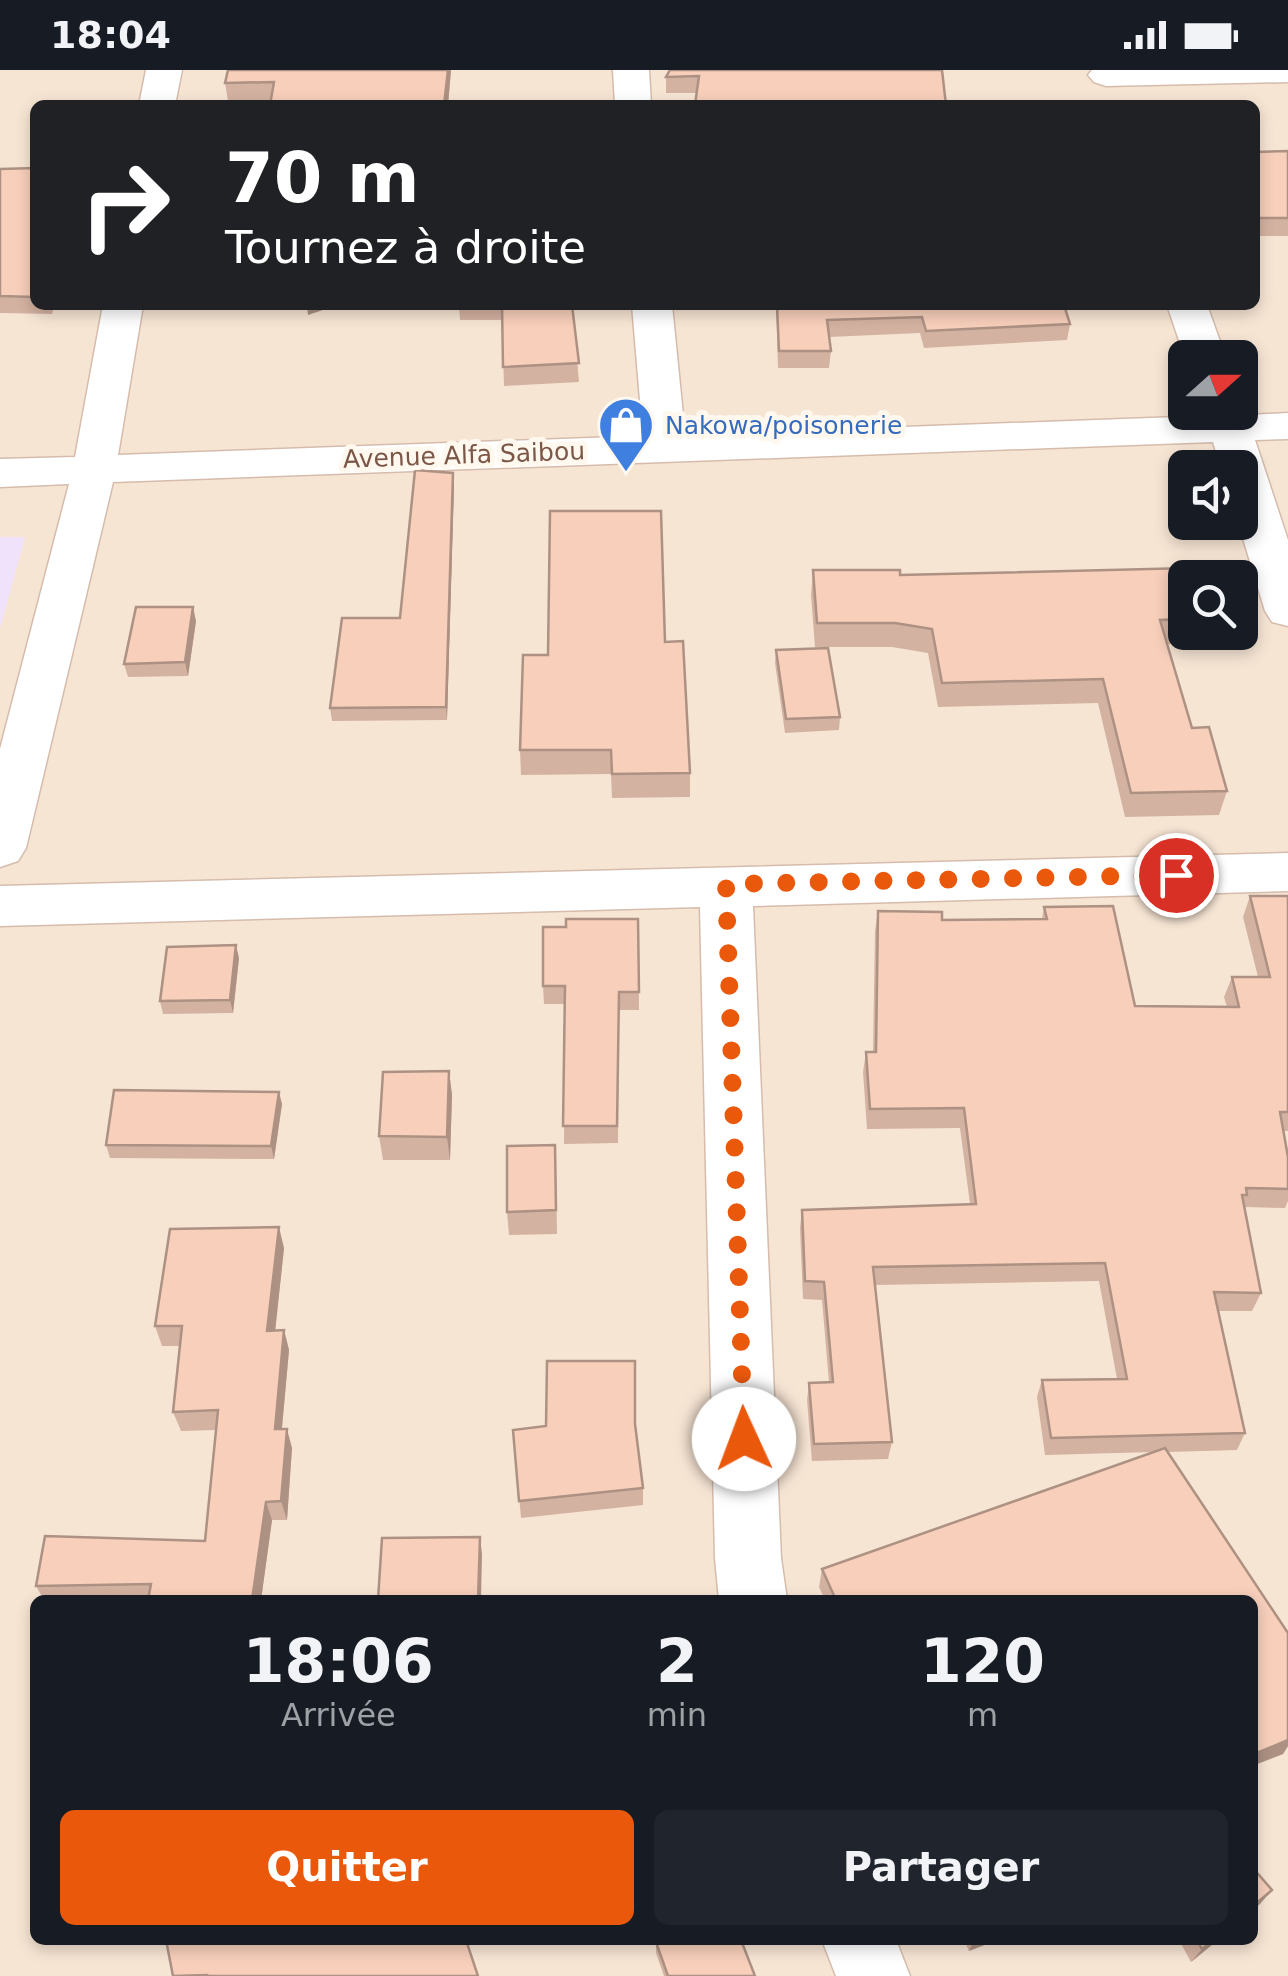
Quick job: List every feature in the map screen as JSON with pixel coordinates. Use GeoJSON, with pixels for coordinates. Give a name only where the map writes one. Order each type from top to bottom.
{"type":"FeatureCollection","features":[{"type":"Feature","properties":{"kind":"street"},"geometry":{"type":"LineString","coordinates":[[159,100],[164,70]]}},
{"type":"Feature","properties":{"kind":"street"},"geometry":{"type":"LineString","coordinates":[[631,70],[633,100]]}},
{"type":"Feature","properties":{"kind":"street"},"geometry":{"type":"LineString","coordinates":[[1110,83],[1288,70]]}},
{"type":"Feature","properties":{"kind":"street"},"geometry":{"type":"LineString","coordinates":[[0,848],[94,470],[121,310]]}},
{"type":"Feature","properties":{"kind":"street"},"geometry":{"type":"LineString","coordinates":[[652,310],[665,448]]}},
{"type":"Feature","properties":{"kind":"street"},"geometry":{"type":"LineString","coordinates":[[1190,310],[1200,340]]}},
{"type":"Feature","properties":{"kind":"street","name":"Avenue Alfa Saibou"},"geometry":{"type":"LineString","coordinates":[[0,473],[665,448],[1168,423]]}},
{"type":"Feature","properties":{"kind":"street","name":"Avenue Alfa Saibou"},"geometry":{"type":"LineString","coordinates":[[1258,423],[1288,426]]}},
{"type":"Feature","properties":{"kind":"street"},"geometry":{"type":"LineString","coordinates":[[1231,430],[1288,612]]}},
{"type":"Feature","properties":{"kind":"street"},"geometry":{"type":"LineString","coordinates":[[0,906],[1288,872]]}},
{"type":"Feature","properties":{"kind":"street"},"geometry":{"type":"LineString","coordinates":[[726,884],[748,1558],[752,1595]]}},
{"type":"Feature","properties":{"kind":"street"},"geometry":{"type":"LineString","coordinates":[[861,1945],[873,1976]]}},
{"type":"Feature","properties":{"kind":"shaded area"},"geometry":{"type":"Polygon","coordinates":[[[0,70],[1288,70],[1288,1976],[0,1976],[0,70]]]}},
{"type":"Feature","properties":{"kind":"shaded area"},"geometry":{"type":"Polygon","coordinates":[[[0,537],[25,537],[0,629],[0,537]]]}},
{"type":"Feature","properties":{"kind":"building"},"geometry":{"type":"Polygon","coordinates":[[[228,70],[448,70],[445,100],[271,100],[274,82],[225,83],[228,70]]]}},
{"type":"Feature","properties":{"kind":"building"},"geometry":{"type":"Polygon","coordinates":[[[670,70],[942,70],[945,100],[696,100],[699,76],[666,77],[670,70]]]}},
{"type":"Feature","properties":{"kind":"building"},"geometry":{"type":"Polygon","coordinates":[[[1288,151],[1288,218],[1260,218],[1260,152],[1288,151]]]}},
{"type":"Feature","properties":{"kind":"building"},"geometry":{"type":"Polygon","coordinates":[[[30,168],[30,297],[0,296],[0,169],[30,168]]]}},
{"type":"Feature","properties":{"kind":"building"},"geometry":{"type":"Polygon","coordinates":[[[502,310],[573,310],[579,363],[503,367],[502,310]]]}},
{"type":"Feature","properties":{"kind":"building"},"geometry":{"type":"Polygon","coordinates":[[[777,310],[1066,310],[1070,324],[926,331],[922,317],[827,320],[831,351],[779,351],[777,310]]]}},
{"type":"Feature","properties":{"kind":"building"},"geometry":{"type":"Polygon","coordinates":[[[415,470],[453,473],[446,707],[330,708],[342,618],[400,618],[415,470]]]}},
{"type":"Feature","properties":{"kind":"building"},"geometry":{"type":"Polygon","coordinates":[[[550,511],[661,511],[665,642],[683,641],[690,773],[612,774],[611,750],[520,750],[523,655],[548,655],[550,511]]]}},
{"type":"Feature","properties":{"kind":"building"},"geometry":{"type":"Polygon","coordinates":[[[1168,569],[1168,620],[1160,620],[1192,728],[1209,727],[1227,791],[1131,793],[1103,679],[942,683],[932,629],[895,623],[817,623],[813,570],[900,570],[900,575],[1168,569]]]}},
{"type":"Feature","properties":{"kind":"building"},"geometry":{"type":"Polygon","coordinates":[[[136,607],[193,607],[185,662],[124,664],[136,607]]]}},
{"type":"Feature","properties":{"kind":"building"},"geometry":{"type":"Polygon","coordinates":[[[828,648],[840,717],[786,719],[776,650],[828,648]]]}},
{"type":"Feature","properties":{"kind":"building"},"geometry":{"type":"Polygon","coordinates":[[[1250,896],[1288,896],[1288,1112],[1280,1112],[1288,1157],[1288,1189],[1246,1188],[1247,1195],[1242,1195],[1261,1293],[1214,1292],[1245,1433],[1051,1438],[1042,1380],[1127,1379],[1105,1263],[873,1267],[892,1442],[814,1444],[809,1383],[833,1382],[824,1282],[805,1281],[802,1210],[976,1204],[964,1108],[870,1109],[866,1052],[876,1052],[878,911],[942,912],[942,920],[1047,919],[1044,907],[1113,906],[1135,1006],[1239,1007],[1232,977],[1270,977],[1250,896]]]}},
{"type":"Feature","properties":{"kind":"building"},"geometry":{"type":"Polygon","coordinates":[[[566,919],[638,919],[639,992],[619,992],[617,1126],[563,1126],[565,986],[543,986],[543,927],[566,927],[566,919]]]}},
{"type":"Feature","properties":{"kind":"building"},"geometry":{"type":"Polygon","coordinates":[[[236,945],[230,1000],[160,1001],[167,947],[236,945]]]}},
{"type":"Feature","properties":{"kind":"building"},"geometry":{"type":"Polygon","coordinates":[[[449,1071],[447,1137],[379,1136],[383,1072],[449,1071]]]}},
{"type":"Feature","properties":{"kind":"building"},"geometry":{"type":"Polygon","coordinates":[[[114,1090],[279,1092],[271,1146],[106,1145],[114,1090]]]}},
{"type":"Feature","properties":{"kind":"building"},"geometry":{"type":"Polygon","coordinates":[[[555,1145],[556,1210],[507,1212],[507,1146],[555,1145]]]}},
{"type":"Feature","properties":{"kind":"building"},"geometry":{"type":"Polygon","coordinates":[[[279,1227],[267,1331],[284,1330],[275,1429],[287,1429],[281,1501],[266,1502],[253,1595],[149,1595],[151,1584],[36,1586],[45,1536],[205,1541],[218,1410],[173,1412],[182,1326],[155,1326],[170,1229],[279,1227]]]}},
{"type":"Feature","properties":{"kind":"building"},"geometry":{"type":"Polygon","coordinates":[[[547,1361],[635,1361],[635,1424],[643,1488],[519,1501],[513,1430],[546,1426],[547,1361]]]}},
{"type":"Feature","properties":{"kind":"building"},"geometry":{"type":"Polygon","coordinates":[[[1165,1448],[1288,1633],[1288,1740],[1258,1752],[1258,1595],[834,1595],[822,1569],[1165,1448]]]}},
{"type":"Feature","properties":{"kind":"building"},"geometry":{"type":"Polygon","coordinates":[[[480,1537],[478,1595],[378,1595],[382,1538],[480,1537]]]}},
{"type":"Feature","properties":{"kind":"building"},"geometry":{"type":"Polygon","coordinates":[[[1258,1874],[1272,1890],[1258,1902],[1258,1874]]]}},
{"type":"Feature","properties":{"kind":"building"},"geometry":{"type":"Polygon","coordinates":[[[167,1945],[468,1945],[478,1976],[207,1975],[173,1976],[167,1945]]]}},
{"type":"Feature","properties":{"kind":"building"},"geometry":{"type":"Polygon","coordinates":[[[657,1945],[743,1945],[755,1976],[668,1976],[657,1945]]]}},
{"type":"Feature","properties":{"kind":"place","name":"Nakowa/poisonerie"},"geometry":{"type":"Point","coordinates":[626,474]}},
{"type":"Feature","properties":{"kind":"route"},"geometry":{"type":"LineString","coordinates":[[744,1439],[726,884],[1176,875]]}}]}
